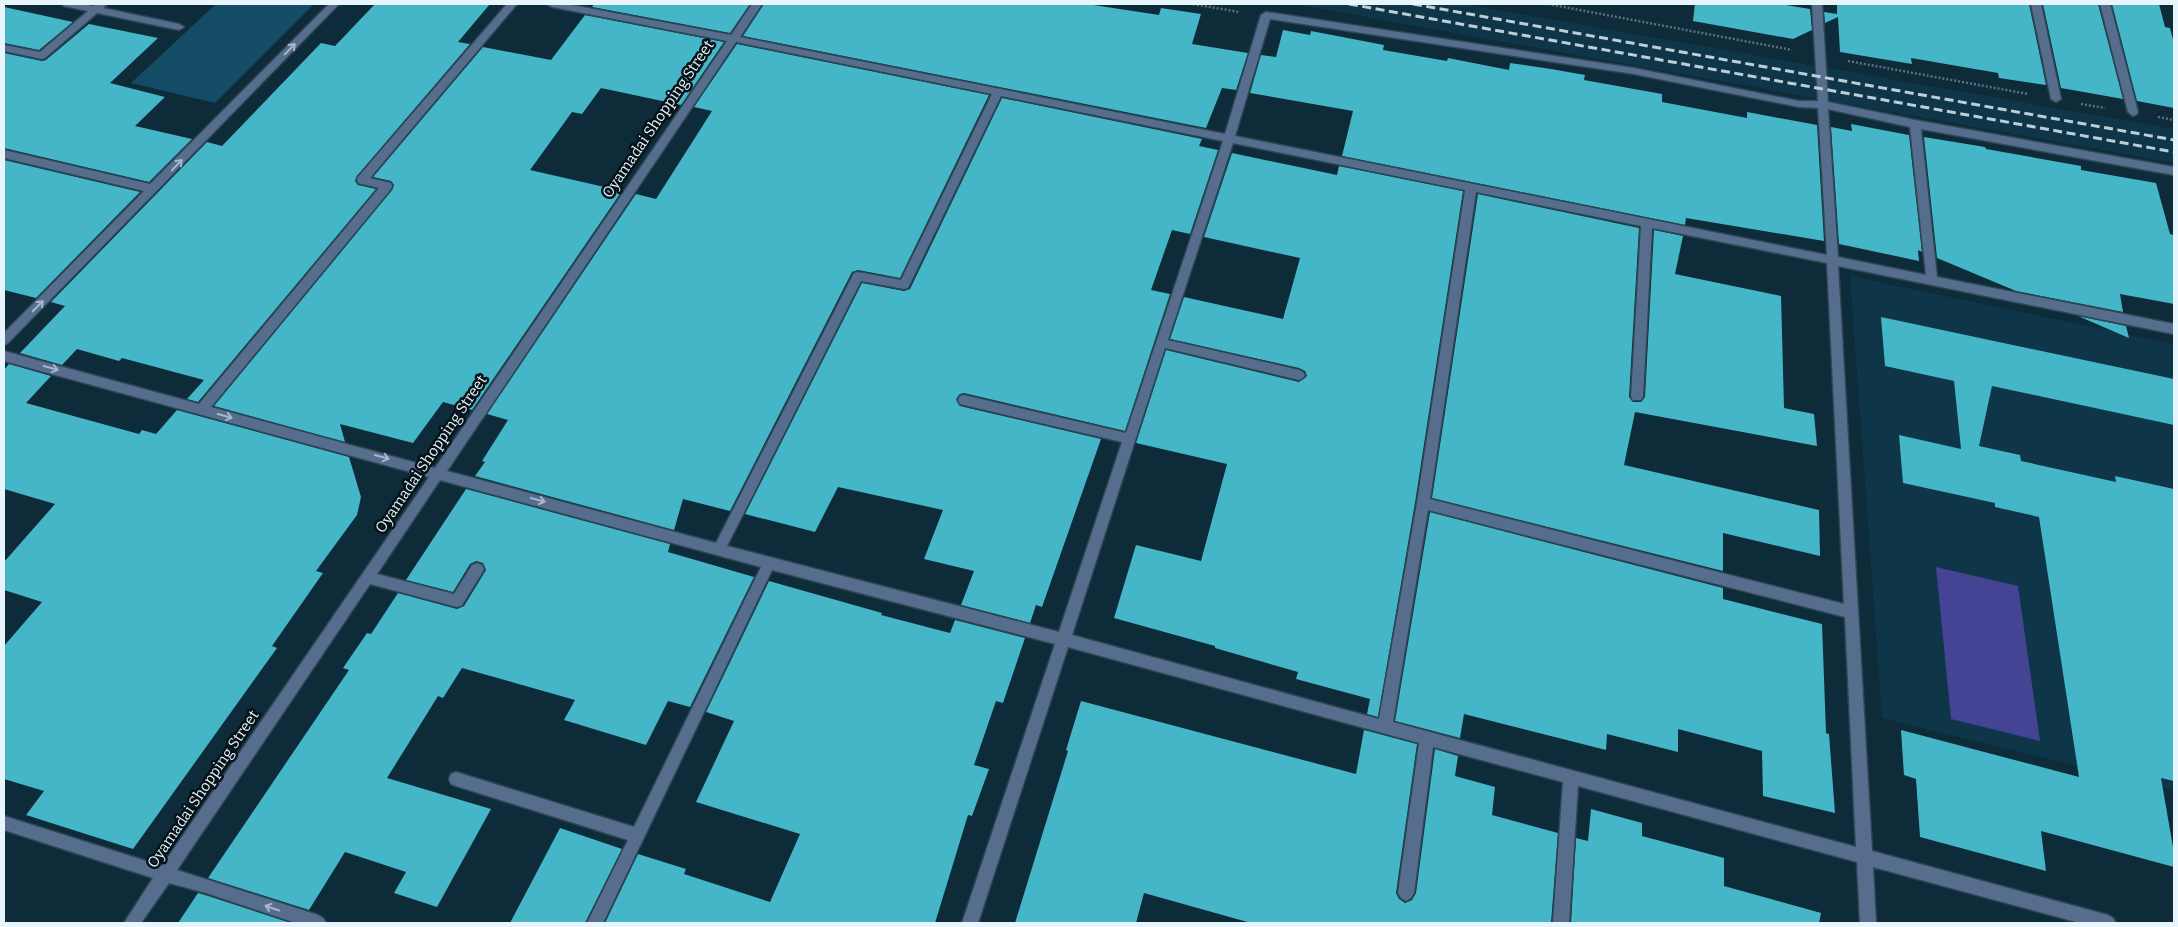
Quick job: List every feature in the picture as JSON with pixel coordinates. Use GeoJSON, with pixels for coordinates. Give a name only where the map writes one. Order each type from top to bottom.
{"type":"FeatureCollection","features":[{"type":"Feature","properties":{"kind":"street"},"geometry":{"type":"LineString","coordinates":[[68,4],[99,7],[179,27]]}},
{"type":"Feature","properties":{"kind":"street"},"geometry":{"type":"LineString","coordinates":[[4,340],[334,4]]}},
{"type":"Feature","properties":{"kind":"street"},"geometry":{"type":"LineString","coordinates":[[202,410],[387,186],[362,180],[512,4]]}},
{"type":"Feature","properties":{"kind":"street"},"geometry":{"type":"LineString","coordinates":[[552,4],[733,38],[2174,329]]}},
{"type":"Feature","properties":{"kind":"street","name":"Oyamadai Shopping Street"},"geometry":{"type":"LineString","coordinates":[[132,923],[757,4]]}},
{"type":"Feature","properties":{"kind":"street"},"geometry":{"type":"LineString","coordinates":[[1817,4],[1833,259],[1850,612],[1868,923]]}},
{"type":"Feature","properties":{"kind":"street"},"geometry":{"type":"LineString","coordinates":[[2036,4],[2056,99]]}},
{"type":"Feature","properties":{"kind":"street"},"geometry":{"type":"LineString","coordinates":[[2105,4],[2133,112]]}},
{"type":"Feature","properties":{"kind":"street"},"geometry":{"type":"LineString","coordinates":[[4,48],[42,56],[99,7]]}},
{"type":"Feature","properties":{"kind":"street"},"geometry":{"type":"LineString","coordinates":[[970,923],[1065,640],[1229,138],[1266,15],[1634,71],[1799,104],[1824,105],[1915,124],[2174,171]]}},
{"type":"Feature","properties":{"kind":"street"},"geometry":{"type":"LineString","coordinates":[[719,550],[858,276],[904,285],[998,92]]}},
{"type":"Feature","properties":{"kind":"street"},"geometry":{"type":"LineString","coordinates":[[1915,124],[1932,280]]}},
{"type":"Feature","properties":{"kind":"street"},"geometry":{"type":"LineString","coordinates":[[4,154],[154,189]]}},
{"type":"Feature","properties":{"kind":"street"},"geometry":{"type":"LineString","coordinates":[[1385,727],[1423,503],[1472,188]]}},
{"type":"Feature","properties":{"kind":"street"},"geometry":{"type":"LineString","coordinates":[[1637,397],[1647,222]]}},
{"type":"Feature","properties":{"kind":"street"},"geometry":{"type":"LineString","coordinates":[[1162,343],[1299,375]]}},
{"type":"Feature","properties":{"kind":"street"},"geometry":{"type":"LineString","coordinates":[[4,356],[719,550],[1065,640],[1571,779],[2108,923]]}},
{"type":"Feature","properties":{"kind":"street"},"geometry":{"type":"LineString","coordinates":[[964,400],[1130,439]]}},
{"type":"Feature","properties":{"kind":"street"},"geometry":{"type":"LineString","coordinates":[[1423,503],[1850,612]]}},
{"type":"Feature","properties":{"kind":"street"},"geometry":{"type":"LineString","coordinates":[[595,923],[768,563]]}},
{"type":"Feature","properties":{"kind":"street"},"geometry":{"type":"LineString","coordinates":[[367,577],[457,601],[477,569]]}},
{"type":"Feature","properties":{"kind":"street"},"geometry":{"type":"LineString","coordinates":[[1406,893],[1427,739]]}},
{"type":"Feature","properties":{"kind":"street"},"geometry":{"type":"LineString","coordinates":[[456,779],[637,835]]}},
{"type":"Feature","properties":{"kind":"street"},"geometry":{"type":"LineString","coordinates":[[1561,923],[1571,779]]}},
{"type":"Feature","properties":{"kind":"street"},"geometry":{"type":"LineString","coordinates":[[4,823],[128,864],[206,885],[318,923]]}},
{"type":"Feature","properties":{"kind":"path"},"geometry":{"type":"LineString","coordinates":[[1192,4],[1266,15]]}},
{"type":"Feature","properties":{"kind":"path"},"geometry":{"type":"LineString","coordinates":[[1548,4],[2174,120]]}},
{"type":"Feature","properties":{"kind":"shaded area"},"geometry":{"type":"Polygon","coordinates":[[[216,4],[314,4],[215,103],[131,83],[216,4]]]}},
{"type":"Feature","properties":{"kind":"shaded area"},"geometry":{"type":"Polygon","coordinates":[[[1294,4],[1465,4],[2174,129],[2174,163],[1294,4]]]}},
{"type":"Feature","properties":{"kind":"shaded area"},"geometry":{"type":"Polygon","coordinates":[[[1850,276],[2174,344],[2174,790],[1882,718],[1850,276]]]}},
{"type":"Feature","properties":{"kind":"shaded area"},"geometry":{"type":"Polygon","coordinates":[[[1936,567],[2018,586],[2040,741],[1951,719],[1936,567]]]}},
{"type":"Feature","properties":{"kind":"building"},"geometry":{"type":"Polygon","coordinates":[[[375,4],[490,4],[458,42],[470,44],[357,176],[355,181],[358,185],[376,189],[198,402],[187,399],[204,380],[122,358],[119,361],[77,349],[62,365],[20,353],[65,306],[51,302],[207,142],[222,146],[321,43],[335,46],[375,4]]]}},
{"type":"Feature","properties":{"kind":"building"},"geometry":{"type":"Polygon","coordinates":[[[594,4],[750,4],[730,33],[592,7],[594,4]]]}},
{"type":"Feature","properties":{"kind":"building"},"geometry":{"type":"Polygon","coordinates":[[[764,4],[1087,4],[1159,15],[1161,8],[1201,14],[1192,44],[1248,53],[1236,90],[1222,88],[1206,128],[743,36],[764,4]]]}},
{"type":"Feature","properties":{"kind":"building"},"geometry":{"type":"Polygon","coordinates":[[[1695,4],[1780,4],[1810,9],[1812,30],[1793,39],[1693,21],[1695,4]]]}},
{"type":"Feature","properties":{"kind":"building"},"geometry":{"type":"Polygon","coordinates":[[[1837,4],[2029,4],[2046,85],[1999,78],[1998,73],[1911,58],[1912,64],[1840,52],[1838,17],[1825,23],[1824,12],[1837,14],[1837,4]]]}},
{"type":"Feature","properties":{"kind":"building"},"geometry":{"type":"Polygon","coordinates":[[[2043,4],[2098,4],[2123,99],[2061,88],[2043,4]]]}},
{"type":"Feature","properties":{"kind":"building"},"geometry":{"type":"Polygon","coordinates":[[[2112,4],[2159,4],[2165,27],[2170,28],[2174,43],[2174,108],[2137,101],[2112,4]]]}},
{"type":"Feature","properties":{"kind":"building"},"geometry":{"type":"Polygon","coordinates":[[[4,7],[73,22],[39,50],[4,43],[4,7]]]}},
{"type":"Feature","properties":{"kind":"building"},"geometry":{"type":"Polygon","coordinates":[[[585,15],[724,42],[681,105],[601,88],[582,114],[572,112],[530,170],[622,191],[472,410],[443,402],[413,443],[340,424],[345,442],[214,406],[392,190],[394,185],[391,181],[373,177],[483,47],[551,60],[585,15]]]}},
{"type":"Feature","properties":{"kind":"building"},"geometry":{"type":"Polygon","coordinates":[[[89,24],[158,38],[110,83],[165,97],[135,126],[192,139],[149,182],[4,148],[4,53],[42,61],[46,60],[89,24]]]}},
{"type":"Feature","properties":{"kind":"building"},"geometry":{"type":"Polygon","coordinates":[[[1283,30],[1310,35],[1311,31],[1384,45],[1383,50],[1447,61],[1448,58],[1509,70],[1510,63],[1585,75],[1584,80],[1662,94],[1662,102],[1747,118],[1747,112],[1817,125],[1824,241],[1686,218],[1685,225],[1342,156],[1353,111],[1250,93],[1261,55],[1276,57],[1283,30]]]}},
{"type":"Feature","properties":{"kind":"building"},"geometry":{"type":"Polygon","coordinates":[[[737,44],[989,95],[900,278],[858,270],[852,272],[730,511],[683,499],[674,530],[475,476],[485,462],[482,461],[508,420],[487,414],[636,194],[656,199],[712,111],[694,107],[737,44]]]}},
{"type":"Feature","properties":{"kind":"building"},"geometry":{"type":"Polygon","coordinates":[[[1002,98],[1202,139],[1199,146],[1218,150],[1190,234],[1172,230],[1151,290],[1170,294],[1125,431],[964,393],[960,394],[956,399],[960,406],[1101,439],[1042,607],[1036,605],[1030,623],[961,605],[974,571],[924,559],[943,510],[838,487],[815,532],[745,514],[862,283],[904,291],[910,289],[1002,98]]]}},
{"type":"Feature","properties":{"kind":"building"},"geometry":{"type":"Polygon","coordinates":[[[1851,124],[1909,135],[1922,252],[1918,250],[1919,261],[1839,244],[1831,127],[1852,131],[1851,124]]]}},
{"type":"Feature","properties":{"kind":"building"},"geometry":{"type":"Polygon","coordinates":[[[1924,137],[2081,166],[2081,170],[2156,183],[2170,234],[2174,235],[2174,304],[2120,294],[2123,312],[2016,291],[1937,258],[1924,137]]]}},
{"type":"Feature","properties":{"kind":"building"},"geometry":{"type":"Polygon","coordinates":[[[1232,153],[1337,175],[1339,166],[1463,191],[1415,503],[1378,717],[1367,714],[1370,699],[1296,679],[1298,672],[1215,648],[1215,646],[1114,618],[1136,545],[1201,561],[1227,464],[1136,443],[1166,350],[1299,382],[1307,376],[1305,371],[1299,368],[1170,339],[1184,297],[1283,319],[1300,258],[1204,237],[1232,153]]]}},
{"type":"Feature","properties":{"kind":"building"},"geometry":{"type":"Polygon","coordinates":[[[4,160],[140,192],[36,298],[4,290],[4,160]]]}},
{"type":"Feature","properties":{"kind":"building"},"geometry":{"type":"Polygon","coordinates":[[[1478,194],[1639,228],[1629,397],[1633,402],[1641,402],[1645,397],[1654,230],[1683,236],[1675,274],[1781,296],[1784,408],[1814,414],[1817,446],[1635,412],[1624,465],[1819,510],[1820,556],[1723,533],[1723,571],[1432,498],[1478,194]]]}},
{"type":"Feature","properties":{"kind":"building"},"geometry":{"type":"Polygon","coordinates":[[[2078,316],[2126,326],[2129,338],[2078,316]]]}},
{"type":"Feature","properties":{"kind":"building"},"geometry":{"type":"Polygon","coordinates":[[[1881,317],[2174,379],[2174,425],[1992,386],[1979,446],[2020,455],[2021,461],[2116,482],[2115,476],[2174,489],[2174,781],[2161,778],[2174,853],[2174,867],[2041,831],[2046,871],[1920,837],[1916,779],[1904,775],[1901,730],[2079,777],[2039,517],[1995,507],[1995,503],[1903,483],[1899,435],[1961,449],[1954,381],[1885,366],[1881,317]]]}},
{"type":"Feature","properties":{"kind":"building"},"geometry":{"type":"Polygon","coordinates":[[[9,364],[51,376],[26,403],[139,434],[142,430],[156,434],[177,410],[349,457],[361,497],[357,515],[316,571],[323,573],[272,646],[277,648],[133,849],[26,815],[44,791],[4,779],[4,646],[42,602],[4,590],[4,562],[55,504],[4,489],[4,370],[9,364]]]}},
{"type":"Feature","properties":{"kind":"building"},"geometry":{"type":"Polygon","coordinates":[[[466,489],[670,544],[668,552],[754,577],[690,707],[668,701],[646,745],[564,720],[575,700],[462,668],[443,698],[438,696],[387,778],[491,809],[437,907],[394,893],[406,872],[345,852],[309,910],[208,878],[349,670],[343,668],[367,633],[371,634],[398,593],[457,609],[464,606],[486,570],[483,563],[476,561],[470,564],[453,592],[406,580],[466,489]]]}},
{"type":"Feature","properties":{"kind":"building"},"geometry":{"type":"Polygon","coordinates":[[[1430,512],[1723,588],[1723,599],[1822,624],[1826,733],[1829,734],[1835,813],[1763,796],[1762,751],[1678,729],[1678,752],[1607,734],[1606,750],[1464,714],[1460,738],[1395,721],[1430,512]]]}},
{"type":"Feature","properties":{"kind":"building"},"geometry":{"type":"Polygon","coordinates":[[[769,581],[882,613],[881,615],[950,633],[955,620],[1025,638],[1003,703],[996,701],[974,765],[989,769],[972,816],[968,815],[935,923],[605,923],[638,854],[686,869],[684,874],[770,902],[800,834],[696,802],[734,721],[706,712],[769,581]]]}},
{"type":"Feature","properties":{"kind":"building"},"geometry":{"type":"Polygon","coordinates":[[[1081,701],[1356,774],[1364,730],[1417,744],[1396,893],[1399,899],[1405,903],[1412,900],[1416,893],[1435,749],[1458,756],[1455,776],[1495,787],[1492,815],[1558,833],[1551,923],[1251,923],[1144,893],[1136,923],[1015,923],[1068,751],[1066,750],[1081,701]]]}},
{"type":"Feature","properties":{"kind":"building"},"geometry":{"type":"Polygon","coordinates":[[[1591,809],[1642,823],[1642,836],[1724,858],[1724,886],[1821,913],[1819,923],[1571,923],[1576,838],[1588,841],[1591,809]]]}},
{"type":"Feature","properties":{"kind":"building"},"geometry":{"type":"Polygon","coordinates":[[[560,828],[622,849],[585,923],[510,923],[560,828]]]}},
{"type":"Feature","properties":{"kind":"building"},"geometry":{"type":"Polygon","coordinates":[[[198,893],[205,895],[291,923],[178,923],[198,893]]]}},
{"type":"Feature","properties":{"kind":"railway"},"geometry":{"type":"LineString","coordinates":[[1349,4],[2174,152]]}},
{"type":"Feature","properties":{"kind":"railway"},"geometry":{"type":"LineString","coordinates":[[1413,4],[2174,140]]}}]}
